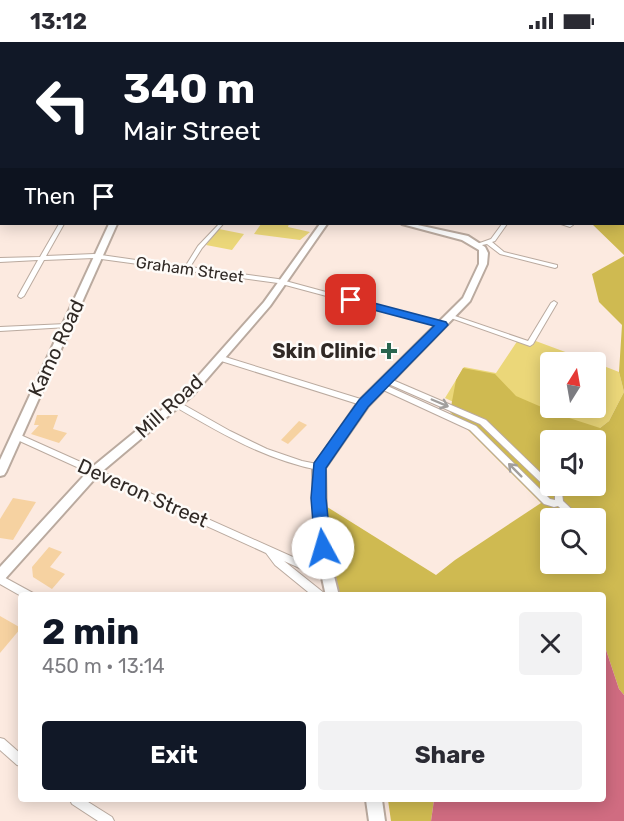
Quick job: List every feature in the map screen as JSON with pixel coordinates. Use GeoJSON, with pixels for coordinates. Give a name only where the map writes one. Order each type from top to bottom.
{"type":"FeatureCollection","features":[{"type":"Feature","properties":{"kind":"main road","name":"Kamo Road"},"geometry":{"type":"LineString","coordinates":[[0,472],[113,225]]}},
{"type":"Feature","properties":{"kind":"main road","name":"Mill Road"},"geometry":{"type":"LineString","coordinates":[[0,577],[95,471],[177,405],[267,304],[322,225]]}},
{"type":"Feature","properties":{"kind":"main road"},"geometry":{"type":"LineString","coordinates":[[332,592],[325,564],[320,516],[319,467],[364,404],[470,295],[483,264],[484,254],[479,245],[465,238],[410,225]]}},
{"type":"Feature","properties":{"kind":"main road"},"geometry":{"type":"LineString","coordinates":[[374,802],[377,821]]}},
{"type":"Feature","properties":{"kind":"street"},"geometry":{"type":"LineString","coordinates":[[21,296],[60,225]]}},
{"type":"Feature","properties":{"kind":"street"},"geometry":{"type":"LineString","coordinates":[[186,269],[200,247],[220,225]]}},
{"type":"Feature","properties":{"kind":"street"},"geometry":{"type":"LineString","coordinates":[[479,245],[489,243],[503,225]]}},
{"type":"Feature","properties":{"kind":"street"},"geometry":{"type":"LineString","coordinates":[[489,243],[502,253],[555,266]]}},
{"type":"Feature","properties":{"kind":"street","name":"Graham Street"},"geometry":{"type":"LineString","coordinates":[[0,260],[98,257],[283,282],[446,320],[530,344],[554,303]]}},
{"type":"Feature","properties":{"kind":"street"},"geometry":{"type":"LineString","coordinates":[[0,329],[66,326]]}},
{"type":"Feature","properties":{"kind":"street"},"geometry":{"type":"LineString","coordinates":[[219,358],[364,404]]}},
{"type":"Feature","properties":{"kind":"street"},"geometry":{"type":"LineString","coordinates":[[384,383],[473,428],[545,500],[552,504],[559,502]]}},
{"type":"Feature","properties":{"kind":"street"},"geometry":{"type":"LineString","coordinates":[[384,383],[483,422],[558,494],[559,502],[566,508]]}},
{"type":"Feature","properties":{"kind":"street"},"geometry":{"type":"LineString","coordinates":[[177,405],[232,436],[286,458],[319,467]]}},
{"type":"Feature","properties":{"kind":"street","name":"Deveron Street"},"geometry":{"type":"LineString","coordinates":[[16,436],[304,566],[325,564]]}},
{"type":"Feature","properties":{"kind":"street","name":"Deveron Street"},"geometry":{"type":"LineString","coordinates":[[269,551],[278,562],[316,592]]}},
{"type":"Feature","properties":{"kind":"street"},"geometry":{"type":"LineString","coordinates":[[0,577],[24,592]]}},
{"type":"Feature","properties":{"kind":"street"},"geometry":{"type":"LineString","coordinates":[[0,743],[18,758]]}},
{"type":"Feature","properties":{"kind":"street"},"geometry":{"type":"LineString","coordinates":[[79,802],[108,821]]}},
{"type":"Feature","properties":{"kind":"shaded area"},"geometry":{"type":"Polygon","coordinates":[[[260,225],[289,225],[288,227],[310,232],[300,240],[254,234],[260,225]]]}},
{"type":"Feature","properties":{"kind":"shaded area"},"geometry":{"type":"Polygon","coordinates":[[[593,225],[624,225],[624,255],[593,225]]]}},
{"type":"Feature","properties":{"kind":"shaded area"},"geometry":{"type":"Polygon","coordinates":[[[219,229],[244,234],[232,250],[206,245],[219,229]]]}},
{"type":"Feature","properties":{"kind":"shaded area"},"geometry":{"type":"Polygon","coordinates":[[[624,256],[624,392],[619,372],[622,325],[599,302],[592,274],[624,256]]]}},
{"type":"Feature","properties":{"kind":"shaded area"},"geometry":{"type":"Polygon","coordinates":[[[518,340],[528,343],[533,340],[565,352],[540,352],[540,418],[606,418],[606,367],[619,372],[624,392],[609,421],[600,430],[540,430],[540,437],[479,414],[445,398],[464,367],[496,373],[518,340]]]}},
{"type":"Feature","properties":{"kind":"shaded area"},"geometry":{"type":"Polygon","coordinates":[[[463,368],[495,374],[516,396],[540,406],[540,418],[569,418],[600,428],[609,421],[624,392],[624,695],[619,689],[606,650],[606,592],[338,592],[324,505],[436,575],[541,503],[450,412],[456,380],[463,368]]]}},
{"type":"Feature","properties":{"kind":"shaded area"},"geometry":{"type":"Polygon","coordinates":[[[606,650],[619,689],[624,695],[624,821],[431,821],[434,802],[606,802],[606,650]]]}},
{"type":"Feature","properties":{"kind":"shaded area"},"geometry":{"type":"Polygon","coordinates":[[[388,802],[434,802],[431,821],[391,821],[388,802]]]}},
{"type":"Feature","properties":{"kind":"building"},"geometry":{"type":"Polygon","coordinates":[[[37,415],[58,415],[53,429],[67,433],[59,443],[31,434],[39,425],[34,425],[37,415]]]}},
{"type":"Feature","properties":{"kind":"building"},"geometry":{"type":"Polygon","coordinates":[[[299,421],[307,425],[288,444],[281,440],[299,421]]]}},
{"type":"Feature","properties":{"kind":"building"},"geometry":{"type":"Polygon","coordinates":[[[13,498],[36,502],[13,540],[0,538],[0,519],[13,498]]]}},
{"type":"Feature","properties":{"kind":"building"},"geometry":{"type":"Polygon","coordinates":[[[49,547],[62,552],[50,567],[65,574],[52,589],[33,577],[32,567],[49,547]]]}},
{"type":"Feature","properties":{"kind":"building"},"geometry":{"type":"Polygon","coordinates":[[[0,616],[18,626],[18,632],[0,653],[0,616]]]}},
{"type":"Feature","properties":{"kind":"place","name":"Skin Clinic"},"geometry":{"type":"Point","coordinates":[389,351]}},
{"type":"Feature","properties":{"kind":"route"},"geometry":{"type":"LineString","coordinates":[[323,548],[319,467],[364,404],[442,325],[351,300]]}}]}
